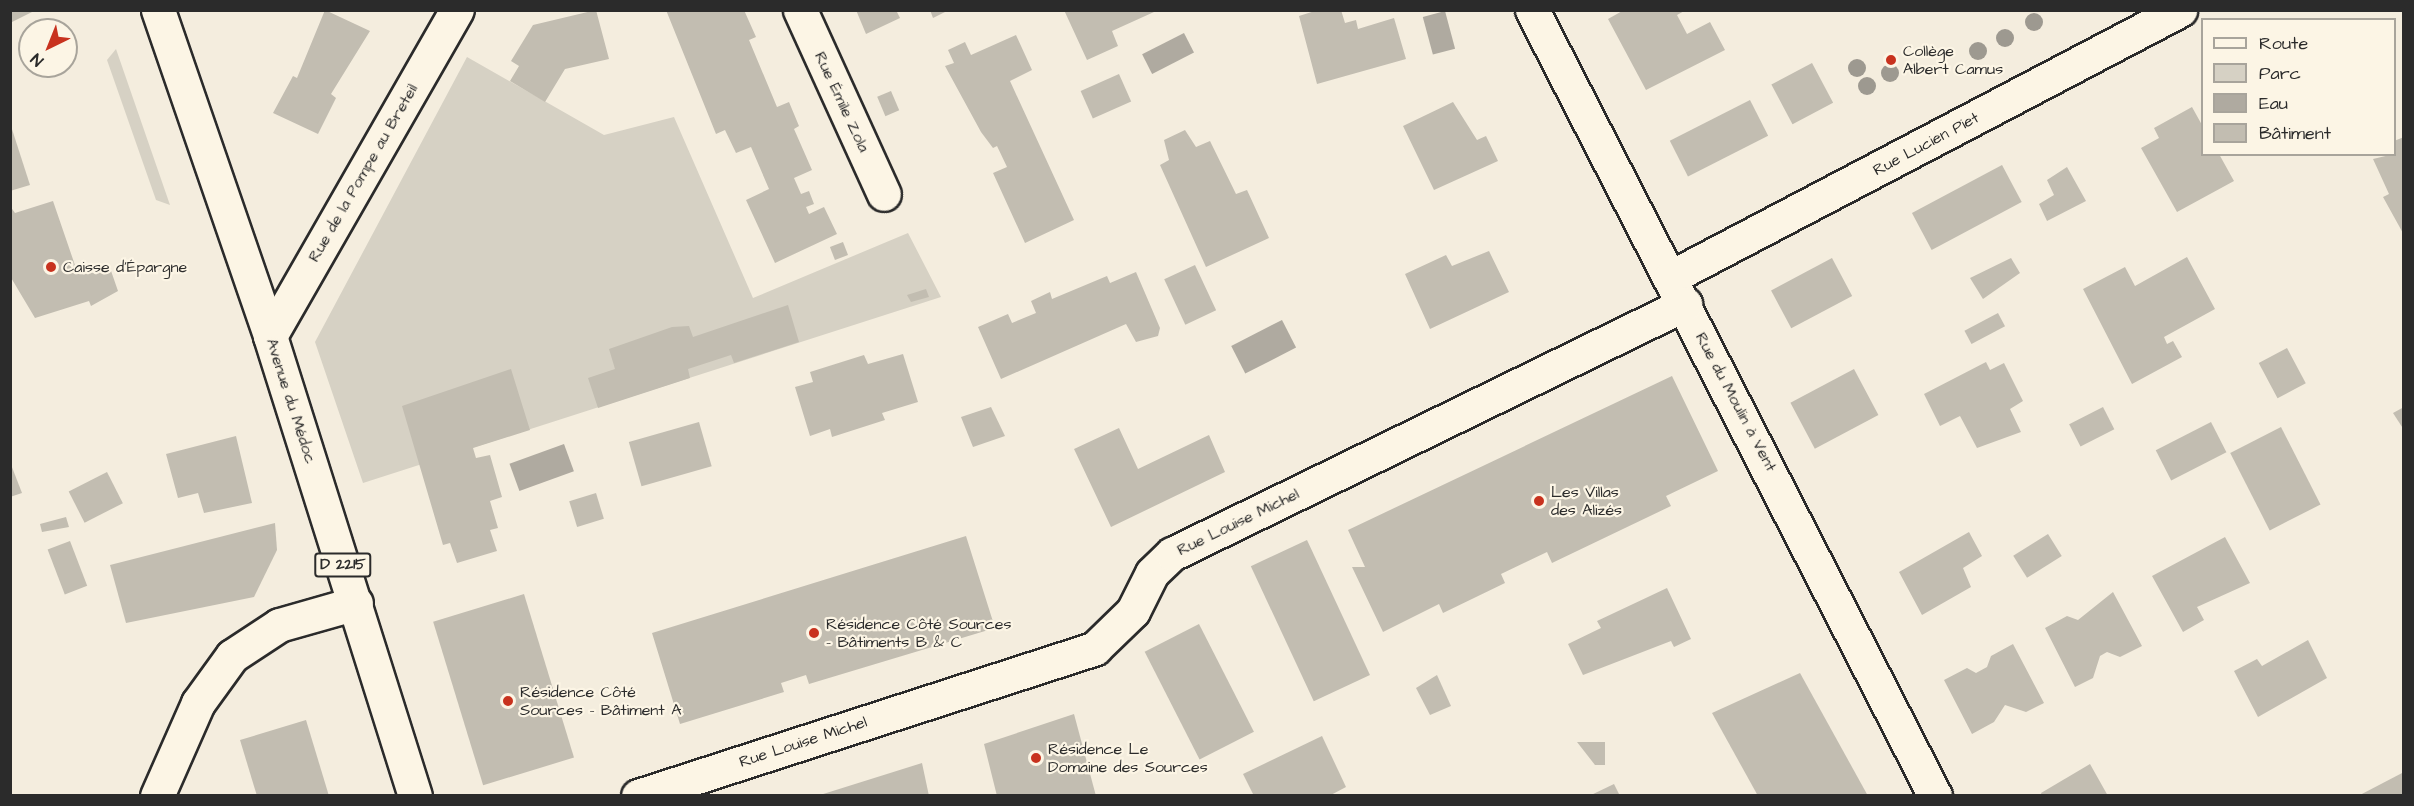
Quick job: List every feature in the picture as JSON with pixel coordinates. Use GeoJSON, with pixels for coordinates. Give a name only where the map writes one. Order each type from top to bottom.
{"type":"FeatureCollection","features":[{"type":"Feature","properties":{"kind":"street","name":"Avenue du Médoc"},"geometry":{"type":"LineString","coordinates":[[158,10],[270,336],[356,603],[414,795]]}},
{"type":"Feature","properties":{"kind":"street","name":"Rue de la Pompe au Breteil"},"geometry":{"type":"LineString","coordinates":[[270,336],[457,10]]}},
{"type":"Feature","properties":{"kind":"street","name":"Rue Émile Zola"},"geometry":{"type":"LineString","coordinates":[[800,10],[884,194]]}},
{"type":"Feature","properties":{"kind":"street","name":"Rue du Moulin à Vent"},"geometry":{"type":"LineString","coordinates":[[1532,10],[1678,290],[1935,795]]}},
{"type":"Feature","properties":{"kind":"street","name":"Rue Lucien Piet"},"geometry":{"type":"LineString","coordinates":[[1678,290],[2180,10]]}},
{"type":"Feature","properties":{"kind":"street","name":"Rue Louise Michel"},"geometry":{"type":"LineString","coordinates":[[638,795],[1095,648],[1132,611],[1152,573],[1173,554],[1678,290]]}},
{"type":"Feature","properties":{"kind":"street"},"geometry":{"type":"LineString","coordinates":[[157,795],[198,703],[232,656],[279,626],[356,603]]}},
{"type":"Feature","properties":{"kind":"green space"},"geometry":{"type":"Polygon","coordinates":[[[116,49],[170,205],[156,200],[107,60],[116,49]]]}},
{"type":"Feature","properties":{"kind":"green space"},"geometry":{"type":"Polygon","coordinates":[[[467,57],[604,135],[674,117],[753,298],[908,233],[941,297],[363,483],[315,342],[467,57]]]}},
{"type":"Feature","properties":{"kind":"water"},"geometry":{"type":"Polygon","coordinates":[[[1445,11],[1455,49],[1433,55],[1423,17],[1445,11]]]}},
{"type":"Feature","properties":{"kind":"water"},"geometry":{"type":"Polygon","coordinates":[[[1184,33],[1194,53],[1152,74],[1142,54],[1184,33]]]}},
{"type":"Feature","properties":{"kind":"water"},"geometry":{"type":"Polygon","coordinates":[[[1282,320],[1296,348],[1245,373],[1231,346],[1282,320]]]}},
{"type":"Feature","properties":{"kind":"water"},"geometry":{"type":"Polygon","coordinates":[[[564,444],[574,471],[519,491],[509,464],[564,444]]]}},
{"type":"Feature","properties":{"kind":"building"},"geometry":{"type":"Polygon","coordinates":[[[10,10],[31,10],[32,12],[10,23],[10,10]]]}},
{"type":"Feature","properties":{"kind":"building"},"geometry":{"type":"Polygon","coordinates":[[[325,10],[370,31],[331,94],[336,98],[318,134],[273,113],[293,76],[297,78],[325,10]]]}},
{"type":"Feature","properties":{"kind":"building"},"geometry":{"type":"Polygon","coordinates":[[[596,10],[609,59],[565,69],[545,102],[510,81],[519,66],[511,61],[533,25],[596,10]]]}},
{"type":"Feature","properties":{"kind":"building"},"geometry":{"type":"Polygon","coordinates":[[[666,10],[744,10],[756,37],[749,40],[777,107],[789,102],[799,126],[794,129],[812,170],[794,178],[801,194],[809,191],[814,204],[806,207],[809,214],[824,207],[837,234],[775,263],[746,200],[769,189],[751,147],[736,153],[725,130],[716,134],[666,10]]]}},
{"type":"Feature","properties":{"kind":"building"},"geometry":{"type":"Polygon","coordinates":[[[856,10],[896,10],[900,18],[866,34],[856,10]]]}},
{"type":"Feature","properties":{"kind":"building"},"geometry":{"type":"Polygon","coordinates":[[[930,10],[949,10],[933,18],[930,10]]]}},
{"type":"Feature","properties":{"kind":"building"},"geometry":{"type":"Polygon","coordinates":[[[1064,10],[1153,10],[1154,12],[1112,31],[1118,46],[1087,60],[1064,10]]]}},
{"type":"Feature","properties":{"kind":"building"},"geometry":{"type":"Polygon","coordinates":[[[1318,10],[1341,10],[1345,23],[1356,20],[1358,29],[1394,18],[1406,59],[1317,84],[1299,16],[1318,10]]]}},
{"type":"Feature","properties":{"kind":"building"},"geometry":{"type":"Polygon","coordinates":[[[1624,10],[1686,10],[1677,15],[1687,34],[1710,22],[1725,50],[1646,90],[1608,19],[1624,10]]]}},
{"type":"Feature","properties":{"kind":"building"},"geometry":{"type":"Polygon","coordinates":[[[1016,35],[1032,70],[1010,81],[1074,220],[1025,243],[993,173],[1007,167],[997,146],[993,148],[981,132],[945,66],[954,63],[948,50],[965,42],[971,55],[1016,35]]]}},
{"type":"Feature","properties":{"kind":"building"},"geometry":{"type":"Polygon","coordinates":[[[1812,63],[1833,103],[1793,124],[1771,85],[1812,63]]]}},
{"type":"Feature","properties":{"kind":"building"},"geometry":{"type":"Polygon","coordinates":[[[1119,74],[1131,101],[1093,118],[1081,91],[1119,74]]]}},
{"type":"Feature","properties":{"kind":"building"},"geometry":{"type":"Polygon","coordinates":[[[891,91],[899,110],[885,116],[877,97],[891,91]]]}},
{"type":"Feature","properties":{"kind":"building"},"geometry":{"type":"Polygon","coordinates":[[[1750,100],[1768,136],[1688,176],[1670,141],[1750,100]]]}},
{"type":"Feature","properties":{"kind":"building"},"geometry":{"type":"Polygon","coordinates":[[[1453,102],[1477,140],[1486,136],[1498,161],[1434,190],[1403,126],[1453,102]]]}},
{"type":"Feature","properties":{"kind":"building"},"geometry":{"type":"Polygon","coordinates":[[[2192,107],[2201,123],[2201,156],[2220,156],[2234,181],[2177,212],[2141,148],[2159,138],[2154,128],[2192,107]]]}},
{"type":"Feature","properties":{"kind":"building"},"geometry":{"type":"Polygon","coordinates":[[[10,123],[30,185],[10,191],[10,123]]]}},
{"type":"Feature","properties":{"kind":"building"},"geometry":{"type":"Polygon","coordinates":[[[1185,130],[1196,147],[1210,141],[1236,194],[1247,190],[1269,238],[1206,267],[1160,165],[1169,160],[1164,140],[1185,130]]]}},
{"type":"Feature","properties":{"kind":"building"},"geometry":{"type":"Polygon","coordinates":[[[2404,137],[2404,235],[2383,197],[2389,194],[2373,159],[2396,156],[2396,140],[2404,137]]]}},
{"type":"Feature","properties":{"kind":"building"},"geometry":{"type":"Polygon","coordinates":[[[2002,165],[2022,202],[1932,250],[1912,213],[2002,165]]]}},
{"type":"Feature","properties":{"kind":"building"},"geometry":{"type":"Polygon","coordinates":[[[2067,167],[2086,201],[2047,221],[2039,204],[2054,195],[2047,180],[2067,167]]]}},
{"type":"Feature","properties":{"kind":"building"},"geometry":{"type":"Polygon","coordinates":[[[53,201],[78,274],[109,265],[118,291],[91,306],[89,301],[35,318],[10,276],[10,206],[15,213],[53,201]]]}},
{"type":"Feature","properties":{"kind":"building"},"geometry":{"type":"Polygon","coordinates":[[[843,242],[848,255],[835,260],[830,247],[843,242]]]}},
{"type":"Feature","properties":{"kind":"building"},"geometry":{"type":"Polygon","coordinates":[[[1489,251],[1509,292],[1430,329],[1405,274],[1446,255],[1452,266],[1489,251]]]}},
{"type":"Feature","properties":{"kind":"building"},"geometry":{"type":"Polygon","coordinates":[[[2187,257],[2215,309],[2164,337],[2167,344],[2173,341],[2182,357],[2132,384],[2083,289],[2125,267],[2135,286],[2187,257]]]}},
{"type":"Feature","properties":{"kind":"building"},"geometry":{"type":"Polygon","coordinates":[[[1832,258],[1852,296],[1791,328],[1771,290],[1832,258]]]}},
{"type":"Feature","properties":{"kind":"building"},"geometry":{"type":"Polygon","coordinates":[[[2011,258],[2020,273],[1983,299],[1970,278],[2011,258]]]}},
{"type":"Feature","properties":{"kind":"building"},"geometry":{"type":"Polygon","coordinates":[[[1195,265],[1216,310],[1185,325],[1164,279],[1195,265]]]}},
{"type":"Feature","properties":{"kind":"building"},"geometry":{"type":"Polygon","coordinates":[[[1136,272],[1160,328],[1158,336],[1136,342],[1126,324],[1001,379],[978,327],[1008,314],[1012,323],[1036,313],[1031,301],[1050,292],[1052,299],[1107,276],[1110,283],[1136,272]]]}},
{"type":"Feature","properties":{"kind":"building"},"geometry":{"type":"Polygon","coordinates":[[[926,289],[929,297],[911,302],[907,295],[926,289]]]}},
{"type":"Feature","properties":{"kind":"building"},"geometry":{"type":"Polygon","coordinates":[[[788,305],[799,342],[734,363],[731,355],[688,369],[690,378],[598,408],[588,378],[615,369],[609,349],[672,327],[689,326],[693,337],[788,305]]]}},
{"type":"Feature","properties":{"kind":"building"},"geometry":{"type":"Polygon","coordinates":[[[1998,313],[2005,326],[1971,344],[1964,331],[1998,313]]]}},
{"type":"Feature","properties":{"kind":"building"},"geometry":{"type":"Polygon","coordinates":[[[2287,348],[2306,383],[2278,398],[2259,363],[2287,348]]]}},
{"type":"Feature","properties":{"kind":"building"},"geometry":{"type":"Polygon","coordinates":[[[903,354],[918,402],[882,413],[885,420],[832,437],[830,429],[810,436],[795,387],[813,382],[810,372],[864,355],[868,364],[903,354]]]}},
{"type":"Feature","properties":{"kind":"building"},"geometry":{"type":"Polygon","coordinates":[[[1986,362],[1990,370],[2004,363],[2023,401],[2010,409],[2021,432],[1977,448],[1960,416],[1940,426],[1924,394],[1986,362]]]}},
{"type":"Feature","properties":{"kind":"building"},"geometry":{"type":"Polygon","coordinates":[[[511,369],[530,430],[473,448],[476,458],[490,455],[502,497],[490,501],[498,528],[490,530],[497,551],[457,563],[450,543],[443,545],[402,406],[511,369]]]}},
{"type":"Feature","properties":{"kind":"building"},"geometry":{"type":"Polygon","coordinates":[[[1854,369],[1878,415],[1815,449],[1790,403],[1854,369]]]}},
{"type":"Feature","properties":{"kind":"building","name":"Les Villas des Alizés"},"geometry":{"type":"Polygon","coordinates":[[[1672,376],[1718,471],[1666,496],[1671,506],[1552,563],[1547,552],[1501,574],[1505,583],[1443,613],[1439,604],[1383,632],[1352,567],[1365,567],[1348,530],[1672,376]]]}},
{"type":"Feature","properties":{"kind":"building"},"geometry":{"type":"Polygon","coordinates":[[[991,407],[1005,436],[973,447],[961,417],[991,407]]]}},
{"type":"Feature","properties":{"kind":"building"},"geometry":{"type":"Polygon","coordinates":[[[2103,407],[2114,429],[2080,447],[2069,424],[2103,407]]]}},
{"type":"Feature","properties":{"kind":"building"},"geometry":{"type":"Polygon","coordinates":[[[2404,407],[2404,430],[2393,413],[2404,407]]]}},
{"type":"Feature","properties":{"kind":"building"},"geometry":{"type":"Polygon","coordinates":[[[699,422],[712,466],[642,486],[629,442],[699,422]]]}},
{"type":"Feature","properties":{"kind":"building"},"geometry":{"type":"Polygon","coordinates":[[[2211,422],[2226,452],[2171,480],[2156,450],[2211,422]]]}},
{"type":"Feature","properties":{"kind":"building"},"geometry":{"type":"Polygon","coordinates":[[[2281,427],[2320,505],[2270,530],[2230,453],[2281,427]]]}},
{"type":"Feature","properties":{"kind":"building"},"geometry":{"type":"Polygon","coordinates":[[[1119,428],[1138,469],[1209,435],[1225,472],[1111,527],[1074,449],[1119,428]]]}},
{"type":"Feature","properties":{"kind":"building"},"geometry":{"type":"Polygon","coordinates":[[[236,436],[252,503],[204,513],[198,493],[178,498],[166,454],[236,436]]]}},
{"type":"Feature","properties":{"kind":"building"},"geometry":{"type":"Polygon","coordinates":[[[10,462],[22,493],[10,497],[10,462]]]}},
{"type":"Feature","properties":{"kind":"building"},"geometry":{"type":"Polygon","coordinates":[[[107,472],[123,503],[85,523],[69,492],[107,472]]]}},
{"type":"Feature","properties":{"kind":"building"},"geometry":{"type":"Polygon","coordinates":[[[596,493],[604,519],[577,527],[569,501],[596,493]]]}},
{"type":"Feature","properties":{"kind":"building"},"geometry":{"type":"Polygon","coordinates":[[[66,517],[69,527],[42,532],[40,524],[66,517]]]}},
{"type":"Feature","properties":{"kind":"building"},"geometry":{"type":"Polygon","coordinates":[[[275,523],[277,550],[254,597],[126,623],[110,565],[275,523]]]}},
{"type":"Feature","properties":{"kind":"building"},"geometry":{"type":"Polygon","coordinates":[[[1969,532],[1982,556],[1963,568],[1971,587],[1922,615],[1899,572],[1969,532]]]}},
{"type":"Feature","properties":{"kind":"building"},"geometry":{"type":"Polygon","coordinates":[[[2048,534],[2062,556],[2027,578],[2013,556],[2048,534]]]}},
{"type":"Feature","properties":{"kind":"building","name":"Résidence Côté Sources - Bâtiments B & C"},"geometry":{"type":"Polygon","coordinates":[[[966,536],[995,628],[809,684],[806,675],[781,683],[784,692],[680,724],[652,633],[966,536]]]}},
{"type":"Feature","properties":{"kind":"building"},"geometry":{"type":"Polygon","coordinates":[[[2225,537],[2250,583],[2197,607],[2204,620],[2183,632],[2152,576],[2225,537]]]}},
{"type":"Feature","properties":{"kind":"building"},"geometry":{"type":"Polygon","coordinates":[[[1307,540],[1370,675],[1314,701],[1251,566],[1307,540]]]}},
{"type":"Feature","properties":{"kind":"building"},"geometry":{"type":"Polygon","coordinates":[[[70,541],[87,586],[65,594],[48,550],[70,541]]]}},
{"type":"Feature","properties":{"kind":"building"},"geometry":{"type":"Polygon","coordinates":[[[1667,588],[1691,639],[1674,647],[1671,641],[1583,675],[1568,644],[1601,628],[1597,621],[1667,588]]]}},
{"type":"Feature","properties":{"kind":"building"},"geometry":{"type":"Polygon","coordinates":[[[2113,592],[2142,646],[2120,657],[2107,652],[2100,656],[2093,678],[2075,687],[2045,628],[2067,616],[2078,620],[2113,592]]]}},
{"type":"Feature","properties":{"kind":"building","name":"Résidence Côté Sources - Bâtiment A"},"geometry":{"type":"Polygon","coordinates":[[[524,594],[574,758],[483,785],[433,622],[524,594]]]}},
{"type":"Feature","properties":{"kind":"building"},"geometry":{"type":"Polygon","coordinates":[[[1199,624],[1254,732],[1200,760],[1145,652],[1199,624]]]}},
{"type":"Feature","properties":{"kind":"building"},"geometry":{"type":"Polygon","coordinates":[[[2308,640],[2327,678],[2258,717],[2234,671],[2257,659],[2262,666],[2308,640]]]}},
{"type":"Feature","properties":{"kind":"building"},"geometry":{"type":"Polygon","coordinates":[[[2013,644],[2044,703],[2026,712],[2005,705],[1994,722],[1972,734],[1944,680],[1967,668],[1976,673],[1987,667],[1991,656],[2013,644]]]}},
{"type":"Feature","properties":{"kind":"building"},"geometry":{"type":"Polygon","coordinates":[[[1800,673],[1868,796],[1758,796],[1712,713],[1800,673]]]}},
{"type":"Feature","properties":{"kind":"building"},"geometry":{"type":"Polygon","coordinates":[[[1437,675],[1451,706],[1430,715],[1416,688],[1437,675]]]}},
{"type":"Feature","properties":{"kind":"building","name":"Résidence Le Domaine des Sources"},"geometry":{"type":"Polygon","coordinates":[[[1074,714],[1096,796],[997,796],[984,744],[1074,714]]]}},
{"type":"Feature","properties":{"kind":"building"},"geometry":{"type":"Polygon","coordinates":[[[306,720],[329,796],[257,796],[240,740],[306,720]]]}},
{"type":"Feature","properties":{"kind":"building"},"geometry":{"type":"Polygon","coordinates":[[[1322,736],[1346,787],[1329,796],[1254,796],[1243,774],[1322,736]]]}},
{"type":"Feature","properties":{"kind":"building"},"geometry":{"type":"Polygon","coordinates":[[[1577,742],[1605,742],[1605,765],[1595,765],[1577,742]]]}},
{"type":"Feature","properties":{"kind":"building"},"geometry":{"type":"Polygon","coordinates":[[[922,763],[929,796],[820,796],[820,795],[922,763]]]}},
{"type":"Feature","properties":{"kind":"building"},"geometry":{"type":"Polygon","coordinates":[[[2090,764],[2108,796],[2042,796],[2041,793],[2090,764]]]}},
{"type":"Feature","properties":{"kind":"building"},"geometry":{"type":"Polygon","coordinates":[[[2404,772],[2404,796],[2358,796],[2404,772]]]}},
{"type":"Feature","properties":{"kind":"building"},"geometry":{"type":"Polygon","coordinates":[[[1614,784],[1620,796],[1589,796],[1614,784]]]}},
{"type":"Feature","properties":{"kind":"place","name":"Collège Albert Camus"},"geometry":{"type":"Point","coordinates":[1891,60]}},
{"type":"Feature","properties":{"kind":"place","name":"Caisse d'Épargne"},"geometry":{"type":"Point","coordinates":[51,267]}},
{"type":"Feature","properties":{"kind":"place","name":"Les Villas des Alizés"},"geometry":{"type":"Point","coordinates":[1539,501]}},
{"type":"Feature","properties":{"kind":"place","name":"Résidence Côté Sources - Bâtiments B & C"},"geometry":{"type":"Point","coordinates":[814,633]}},
{"type":"Feature","properties":{"kind":"place","name":"Résidence Côté Sources - Bâtiment A"},"geometry":{"type":"Point","coordinates":[508,701]}},
{"type":"Feature","properties":{"kind":"place","name":"Résidence Le Domaine des Sources"},"geometry":{"type":"Point","coordinates":[1036,758]}}]}
